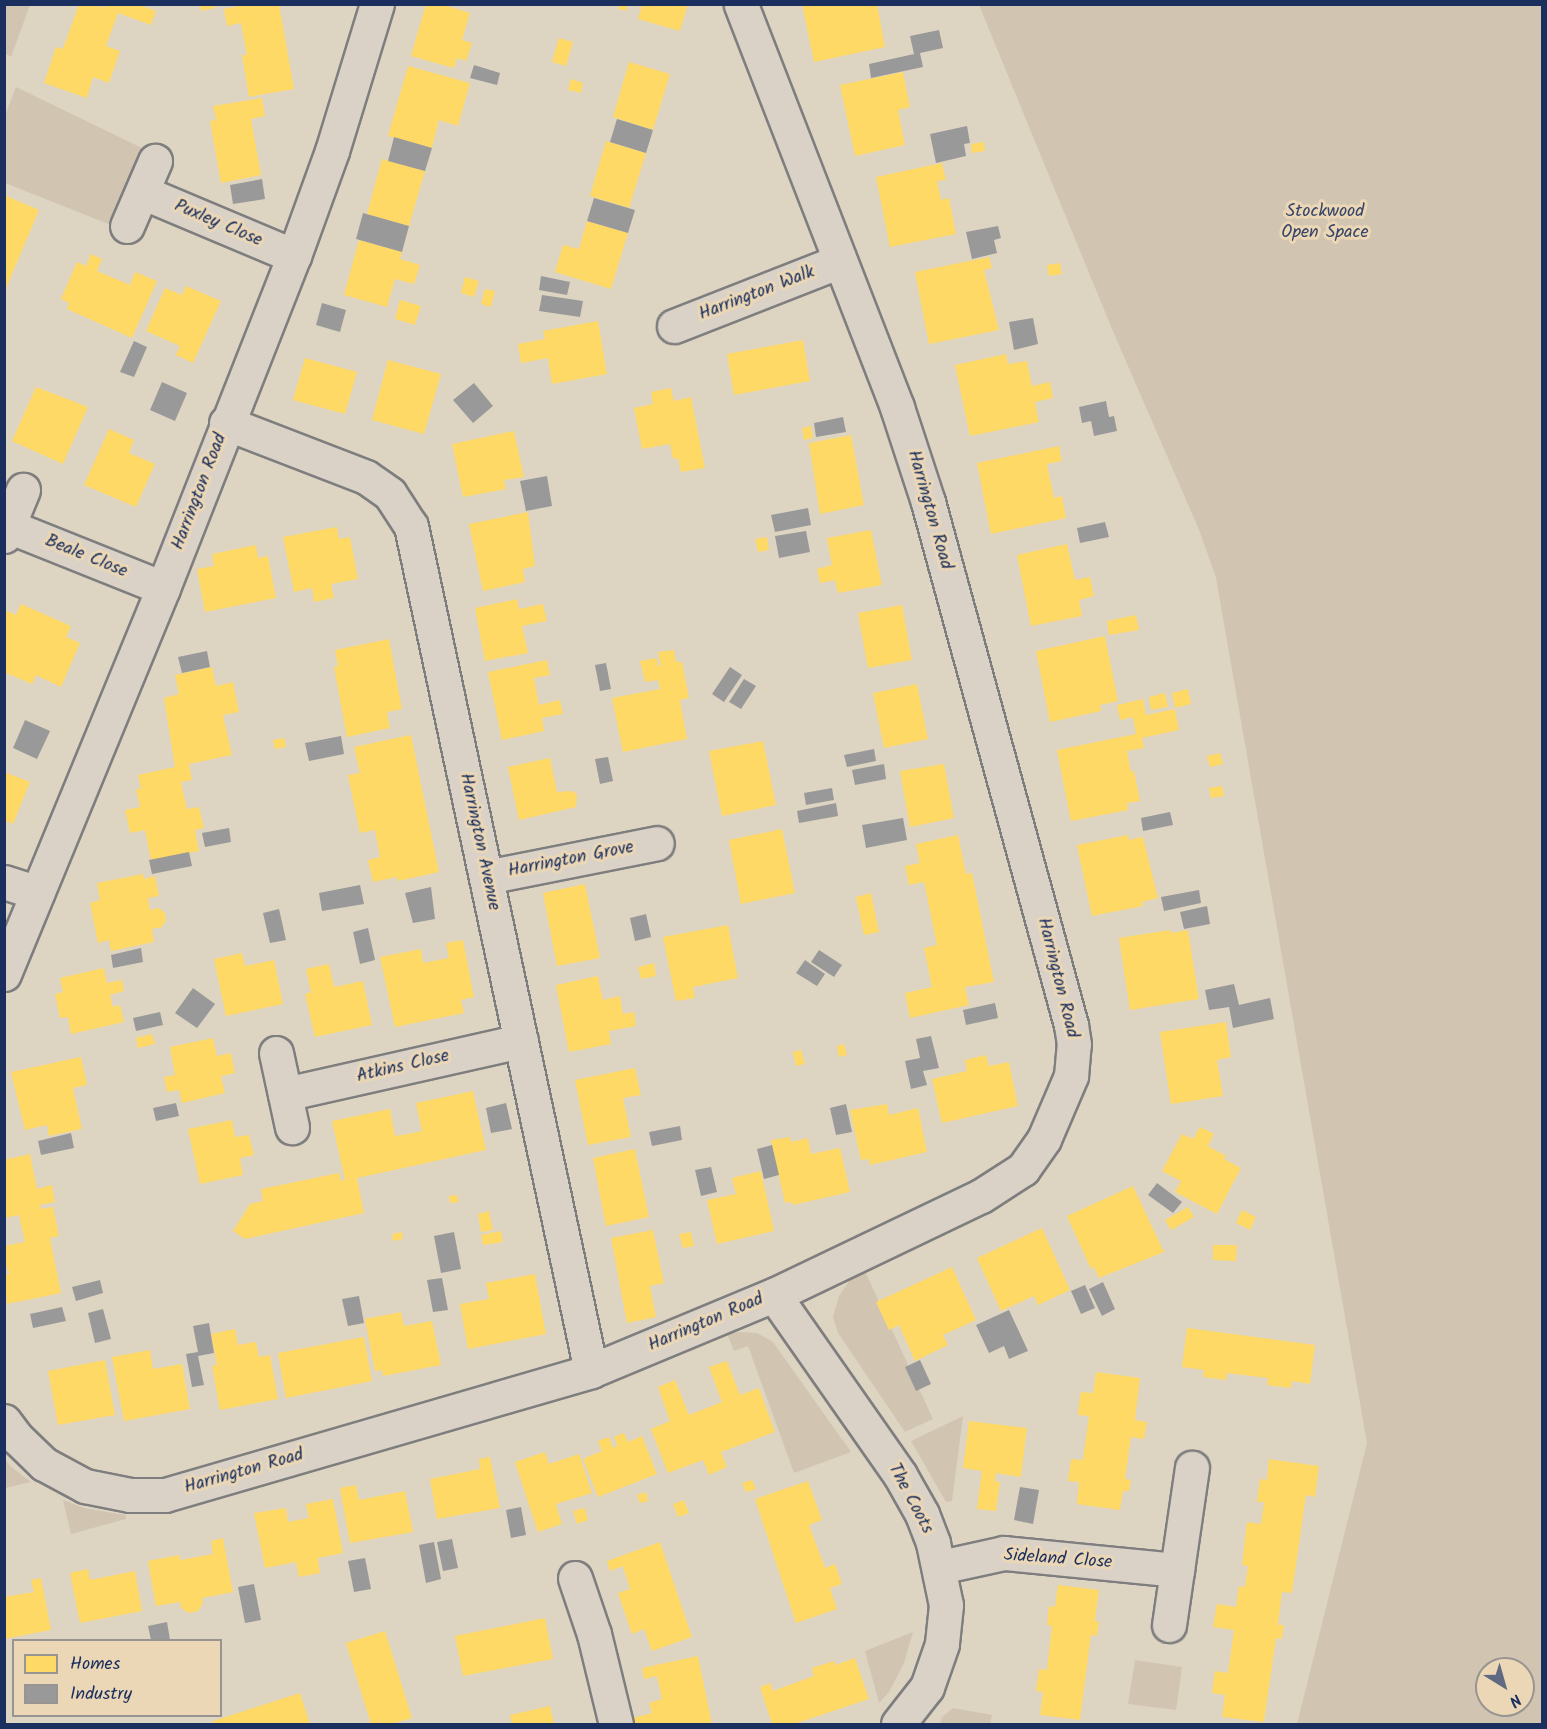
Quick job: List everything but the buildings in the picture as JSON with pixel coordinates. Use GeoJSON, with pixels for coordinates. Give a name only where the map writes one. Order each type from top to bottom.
{"type":"FeatureCollection","features":[{"type":"Feature","properties":{"kind":"street","name":"Harrington Road"},"geometry":{"type":"LineString","coordinates":[[4,974],[163,588],[226,423],[294,256],[332,152],[377,4]]}},
{"type":"Feature","properties":{"kind":"street","name":"Harrington Road"},"geometry":{"type":"LineString","coordinates":[[4,1420],[16,1437],[44,1464],[85,1486],[130,1495],[165,1495],[591,1371],[774,1294],[981,1196],[1011,1179],[1023,1169],[1044,1139],[1066,1093],[1074,1058],[1071,1025],[928,502],[897,407],[741,4]]}},
{"type":"Feature","properties":{"kind":"street"},"geometry":{"type":"LineString","coordinates":[[127,226],[155,161]]}},
{"type":"Feature","properties":{"kind":"street","name":"Puxley Close"},"geometry":{"type":"LineString","coordinates":[[142,192],[294,256]]}},
{"type":"Feature","properties":{"kind":"street","name":"Harrington Walk"},"geometry":{"type":"LineString","coordinates":[[675,326],[840,261]]}},
{"type":"Feature","properties":{"kind":"street","name":"Harrington Avenue"},"geometry":{"type":"LineString","coordinates":[[226,423],[366,477],[390,494],[406,514],[416,544],[591,1371]]}},
{"type":"Feature","properties":{"kind":"street","name":"Beale Close"},"geometry":{"type":"LineString","coordinates":[[23,490],[6,531],[163,588]]}},
{"type":"Feature","properties":{"kind":"street","name":"Harrington Grove"},"geometry":{"type":"LineString","coordinates":[[486,877],[657,843]]}},
{"type":"Feature","properties":{"kind":"street"},"geometry":{"type":"LineString","coordinates":[[4,882],[37,893]]}},
{"type":"Feature","properties":{"kind":"street","name":"Atkins Close"},"geometry":{"type":"LineString","coordinates":[[285,1094],[521,1041]]}},
{"type":"Feature","properties":{"kind":"street"},"geometry":{"type":"LineString","coordinates":[[276,1053],[292,1127]]}},
{"type":"Feature","properties":{"kind":"street","name":"The Coots"},"geometry":{"type":"LineString","coordinates":[[774,1294],[900,1475],[925,1521],[940,1567],[946,1605],[945,1624],[936,1666],[927,1687],[898,1725]]}},
{"type":"Feature","properties":{"kind":"street"},"geometry":{"type":"LineString","coordinates":[[1169,1624],[1192,1468]]}},
{"type":"Feature","properties":{"kind":"street","name":"Sideland Close"},"geometry":{"type":"LineString","coordinates":[[940,1567],[1004,1553],[1177,1570]]}},
{"type":"Feature","properties":{"kind":"street"},"geometry":{"type":"LineString","coordinates":[[575,1578],[594,1634],[616,1725]]}},
{"type":"Feature","properties":{"kind":"green space"},"geometry":{"type":"Polygon","coordinates":[[[4,5],[30,5],[11,57],[5,53],[4,5]]]}},
{"type":"Feature","properties":{"kind":"green space","name":"Stockwood Open Space"},"geometry":{"type":"Polygon","coordinates":[[[979,5],[1542,5],[1542,1724],[1297,1724],[1367,1443],[1216,578],[1200,532],[1112,329],[979,5]]]}},
{"type":"Feature","properties":{"kind":"green space"},"geometry":{"type":"Polygon","coordinates":[[[16,87],[142,148],[111,225],[5,183],[4,118],[16,87]]]}},
{"type":"Feature","properties":{"kind":"green space"},"geometry":{"type":"Polygon","coordinates":[[[864,1269],[933,1419],[905,1432],[838,1333],[833,1317],[839,1296],[851,1278],[864,1269]]]}},
{"type":"Feature","properties":{"kind":"green space"},"geometry":{"type":"Polygon","coordinates":[[[757,1333],[773,1342],[851,1452],[794,1473],[748,1346],[734,1351],[727,1334],[757,1333]]]}},
{"type":"Feature","properties":{"kind":"green space"},"geometry":{"type":"Polygon","coordinates":[[[963,1416],[952,1501],[946,1502],[911,1441],[963,1416]]]}},
{"type":"Feature","properties":{"kind":"green space"},"geometry":{"type":"Polygon","coordinates":[[[5,1459],[10,1466],[31,1482],[5,1488],[5,1459]]]}},
{"type":"Feature","properties":{"kind":"green space"},"geometry":{"type":"Polygon","coordinates":[[[63,1500],[84,1508],[125,1515],[126,1519],[71,1534],[63,1500]]]}},
{"type":"Feature","properties":{"kind":"green space"},"geometry":{"type":"Polygon","coordinates":[[[913,1632],[904,1663],[889,1692],[879,1703],[865,1651],[913,1632]]]}},
{"type":"Feature","properties":{"kind":"green space"},"geometry":{"type":"Polygon","coordinates":[[[1135,1660],[1182,1667],[1176,1710],[1128,1704],[1135,1660]]]}},
{"type":"Feature","properties":{"kind":"green space"},"geometry":{"type":"Polygon","coordinates":[[[953,1708],[992,1715],[990,1724],[940,1724],[942,1717],[953,1708]]]}}]}
